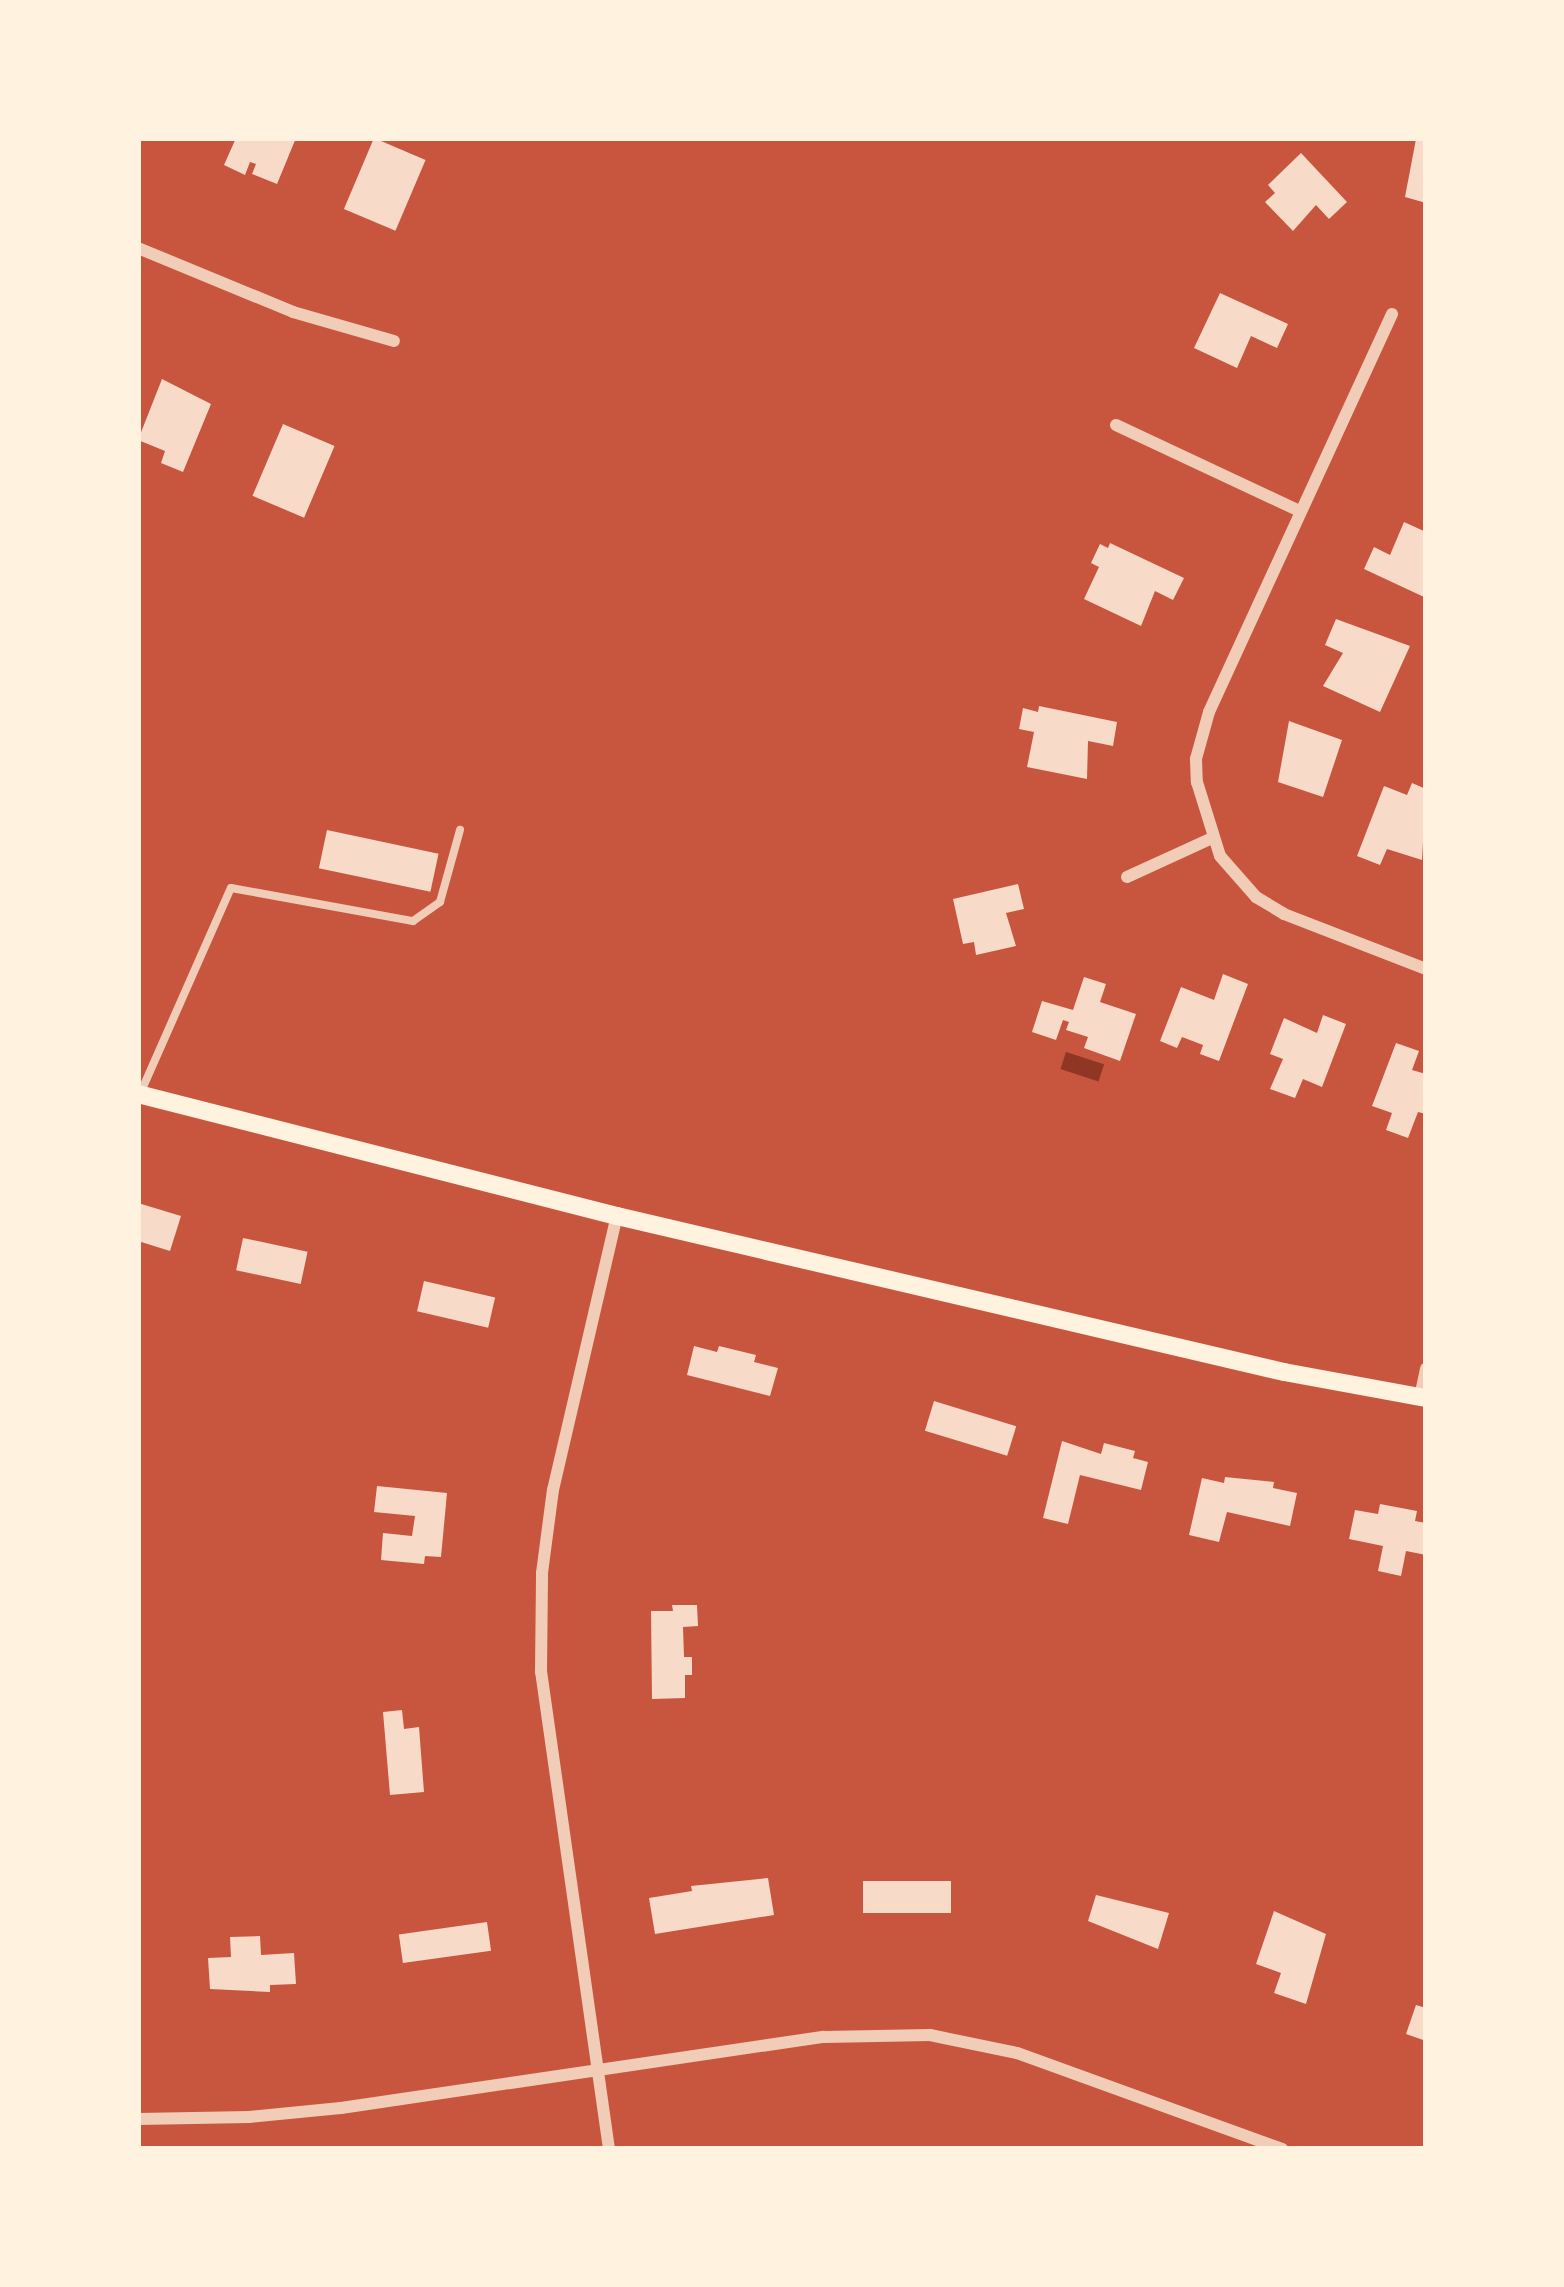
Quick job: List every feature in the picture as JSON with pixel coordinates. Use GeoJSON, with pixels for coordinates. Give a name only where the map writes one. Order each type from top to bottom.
{"type":"FeatureCollection","features":[{"type":"Feature","properties":{"kind":"main road"},"geometry":{"type":"LineString","coordinates":[[139,1095],[617,1216],[1284,1372],[1423,1398]]}},
{"type":"Feature","properties":{"kind":"street"},"geometry":{"type":"LineString","coordinates":[[138,248],[293,312],[394,341]]}},
{"type":"Feature","properties":{"kind":"street"},"geometry":{"type":"LineString","coordinates":[[1392,314],[1201,738],[1197,782],[1212,838],[1227,867],[1272,907],[1426,969]]}},
{"type":"Feature","properties":{"kind":"street"},"geometry":{"type":"LineString","coordinates":[[1117,425],[1300,512]]}},
{"type":"Feature","properties":{"kind":"street"},"geometry":{"type":"LineString","coordinates":[[1127,877],[1212,838]]}},
{"type":"Feature","properties":{"kind":"street"},"geometry":{"type":"LineString","coordinates":[[609,2149],[548,1747],[541,1672],[542,1573],[578,1370],[617,1216]]}},
{"type":"Feature","properties":{"kind":"street"},"geometry":{"type":"LineString","coordinates":[[1423,1398],[1426,1369]]}},
{"type":"Feature","properties":{"kind":"street"},"geometry":{"type":"LineString","coordinates":[[138,2119],[249,2117],[341,2108],[824,2037],[930,2035],[1017,2053],[1282,2149]]}},
{"type":"Feature","properties":{"kind":"lane"},"geometry":{"type":"LineString","coordinates":[[139,1095],[231,888],[413,921],[440,902],[460,830]]}},
{"type":"Feature","properties":{"kind":"shaded area"},"geometry":{"type":"Polygon","coordinates":[[[1066,1052],[1104,1064],[1098,1081],[1060,1069],[1066,1052]]]}},
{"type":"Feature","properties":{"kind":"building"},"geometry":{"type":"Polygon","coordinates":[[[236,138],[296,138],[277,184],[252,174],[256,164],[250,162],[245,175],[224,165],[236,138]]]}},
{"type":"Feature","properties":{"kind":"building"},"geometry":{"type":"Polygon","coordinates":[[[374,138],[426,160],[395,231],[344,209],[374,138]]]}},
{"type":"Feature","properties":{"kind":"building"},"geometry":{"type":"Polygon","coordinates":[[[1426,138],[1426,203],[1405,197],[1416,139],[1426,138]]]}},
{"type":"Feature","properties":{"kind":"building"},"geometry":{"type":"Polygon","coordinates":[[[1301,153],[1347,202],[1329,219],[1316,205],[1293,231],[1265,202],[1275,193],[1268,185],[1301,153]]]}},
{"type":"Feature","properties":{"kind":"building"},"geometry":{"type":"Polygon","coordinates":[[[1220,293],[1288,324],[1277,348],[1251,336],[1237,368],[1194,348],[1220,293]]]}},
{"type":"Feature","properties":{"kind":"building"},"geometry":{"type":"Polygon","coordinates":[[[162,379],[211,404],[183,472],[161,463],[165,451],[138,440],[162,379]]]}},
{"type":"Feature","properties":{"kind":"building"},"geometry":{"type":"Polygon","coordinates":[[[283,424],[335,446],[304,518],[253,496],[283,424]]]}},
{"type":"Feature","properties":{"kind":"building"},"geometry":{"type":"Polygon","coordinates":[[[1404,522],[1426,532],[1424,597],[1364,569],[1374,547],[1390,555],[1404,522]]]}},
{"type":"Feature","properties":{"kind":"building"},"geometry":{"type":"Polygon","coordinates":[[[1110,543],[1184,578],[1173,600],[1155,591],[1141,626],[1084,599],[1099,567],[1091,563],[1100,544],[1108,548],[1110,543]]]}},
{"type":"Feature","properties":{"kind":"building"},"geometry":{"type":"Polygon","coordinates":[[[1336,619],[1410,646],[1380,712],[1323,686],[1343,653],[1325,645],[1336,619]]]}},
{"type":"Feature","properties":{"kind":"building"},"geometry":{"type":"Polygon","coordinates":[[[1039,706],[1117,722],[1113,746],[1088,741],[1087,779],[1027,767],[1034,732],[1019,729],[1023,708],[1038,712],[1039,706]]]}},
{"type":"Feature","properties":{"kind":"building"},"geometry":{"type":"Polygon","coordinates":[[[1289,721],[1342,740],[1323,797],[1278,782],[1289,721]]]}},
{"type":"Feature","properties":{"kind":"building"},"geometry":{"type":"Polygon","coordinates":[[[1412,783],[1426,789],[1422,860],[1387,849],[1380,865],[1357,856],[1384,786],[1407,795],[1412,783]]]}},
{"type":"Feature","properties":{"kind":"building"},"geometry":{"type":"Polygon","coordinates":[[[327,830],[439,854],[430,892],[319,868],[327,830]]]}},
{"type":"Feature","properties":{"kind":"building"},"geometry":{"type":"Polygon","coordinates":[[[1018,884],[1024,909],[1006,913],[1016,946],[976,955],[974,942],[963,944],[953,899],[1018,884]]]}},
{"type":"Feature","properties":{"kind":"building"},"geometry":{"type":"Polygon","coordinates":[[[1223,974],[1248,984],[1219,1061],[1200,1054],[1203,1045],[1182,1037],[1177,1048],[1160,1041],[1181,987],[1214,1000],[1223,974]]]}},
{"type":"Feature","properties":{"kind":"building"},"geometry":{"type":"Polygon","coordinates":[[[1084,977],[1106,984],[1100,1002],[1136,1014],[1120,1061],[1084,1048],[1088,1037],[1066,1030],[1069,1022],[1063,1020],[1056,1040],[1032,1032],[1042,1001],[1073,1010],[1084,977]]]}},
{"type":"Feature","properties":{"kind":"building"},"geometry":{"type":"Polygon","coordinates":[[[1323,1015],[1346,1024],[1322,1087],[1303,1079],[1295,1098],[1270,1089],[1283,1059],[1270,1054],[1284,1018],[1317,1033],[1323,1015]]]}},
{"type":"Feature","properties":{"kind":"building"},"geometry":{"type":"Polygon","coordinates":[[[1396,1043],[1419,1051],[1412,1070],[1426,1074],[1426,1114],[1418,1112],[1408,1138],[1386,1130],[1392,1113],[1372,1106],[1396,1043]]]}},
{"type":"Feature","properties":{"kind":"building"},"geometry":{"type":"Polygon","coordinates":[[[138,1203],[181,1216],[170,1251],[138,1241],[138,1203]]]}},
{"type":"Feature","properties":{"kind":"building"},"geometry":{"type":"Polygon","coordinates":[[[243,1238],[308,1252],[301,1284],[236,1270],[243,1238]]]}},
{"type":"Feature","properties":{"kind":"building"},"geometry":{"type":"Polygon","coordinates":[[[424,1281],[495,1297],[488,1328],[417,1311],[424,1281]]]}},
{"type":"Feature","properties":{"kind":"building"},"geometry":{"type":"Polygon","coordinates":[[[694,1346],[756,1355],[754,1362],[778,1368],[770,1396],[687,1375],[694,1346]]]}},
{"type":"Feature","properties":{"kind":"building"},"geometry":{"type":"Polygon","coordinates":[[[934,1401],[1016,1426],[1007,1456],[925,1431],[934,1401]]]}},
{"type":"Feature","properties":{"kind":"building"},"geometry":{"type":"Polygon","coordinates":[[[1062,1441],[1101,1454],[1104,1443],[1135,1451],[1133,1458],[1148,1462],[1141,1490],[1080,1475],[1068,1524],[1043,1518],[1062,1441]]]}},
{"type":"Feature","properties":{"kind":"building"},"geometry":{"type":"Polygon","coordinates":[[[1225,1477],[1274,1482],[1273,1488],[1297,1493],[1290,1526],[1227,1512],[1219,1542],[1189,1535],[1202,1478],[1224,1483],[1225,1477]]]}},
{"type":"Feature","properties":{"kind":"building"},"geometry":{"type":"Polygon","coordinates":[[[377,1486],[447,1493],[441,1557],[425,1556],[424,1564],[381,1560],[383,1533],[412,1536],[415,1516],[374,1512],[377,1486]]]}},
{"type":"Feature","properties":{"kind":"building"},"geometry":{"type":"Polygon","coordinates":[[[1380,1504],[1417,1511],[1415,1521],[1426,1523],[1426,1555],[1406,1551],[1401,1576],[1378,1571],[1383,1546],[1349,1539],[1355,1510],[1378,1514],[1380,1504]]]}},
{"type":"Feature","properties":{"kind":"building"},"geometry":{"type":"Polygon","coordinates":[[[672,1605],[697,1605],[698,1626],[683,1627],[684,1657],[692,1657],[692,1675],[685,1675],[685,1698],[652,1699],[651,1611],[673,1611],[672,1605]]]}},
{"type":"Feature","properties":{"kind":"building"},"geometry":{"type":"Polygon","coordinates":[[[402,1710],[404,1729],[419,1727],[424,1792],[390,1795],[383,1712],[402,1710]]]}},
{"type":"Feature","properties":{"kind":"building"},"geometry":{"type":"Polygon","coordinates":[[[768,1878],[774,1915],[655,1934],[649,1898],[692,1891],[691,1886],[768,1878]]]}},
{"type":"Feature","properties":{"kind":"building"},"geometry":{"type":"Polygon","coordinates":[[[863,1881],[951,1881],[951,1913],[863,1913],[863,1881]]]}},
{"type":"Feature","properties":{"kind":"building"},"geometry":{"type":"Polygon","coordinates":[[[1096,1895],[1169,1913],[1158,1949],[1088,1921],[1096,1895]]]}},
{"type":"Feature","properties":{"kind":"building"},"geometry":{"type":"Polygon","coordinates":[[[1274,1911],[1326,1934],[1306,2004],[1274,1993],[1281,1973],[1256,1964],[1274,1911]]]}},
{"type":"Feature","properties":{"kind":"building"},"geometry":{"type":"Polygon","coordinates":[[[487,1922],[491,1951],[403,1963],[399,1934],[487,1922]]]}},
{"type":"Feature","properties":{"kind":"building"},"geometry":{"type":"Polygon","coordinates":[[[260,1936],[261,1955],[294,1953],[296,1984],[270,1985],[270,1992],[210,1989],[208,1958],[231,1957],[230,1937],[260,1936]]]}},
{"type":"Feature","properties":{"kind":"building"},"geometry":{"type":"Polygon","coordinates":[[[1416,2005],[1426,2008],[1426,2041],[1406,2034],[1416,2005]]]}}]}
